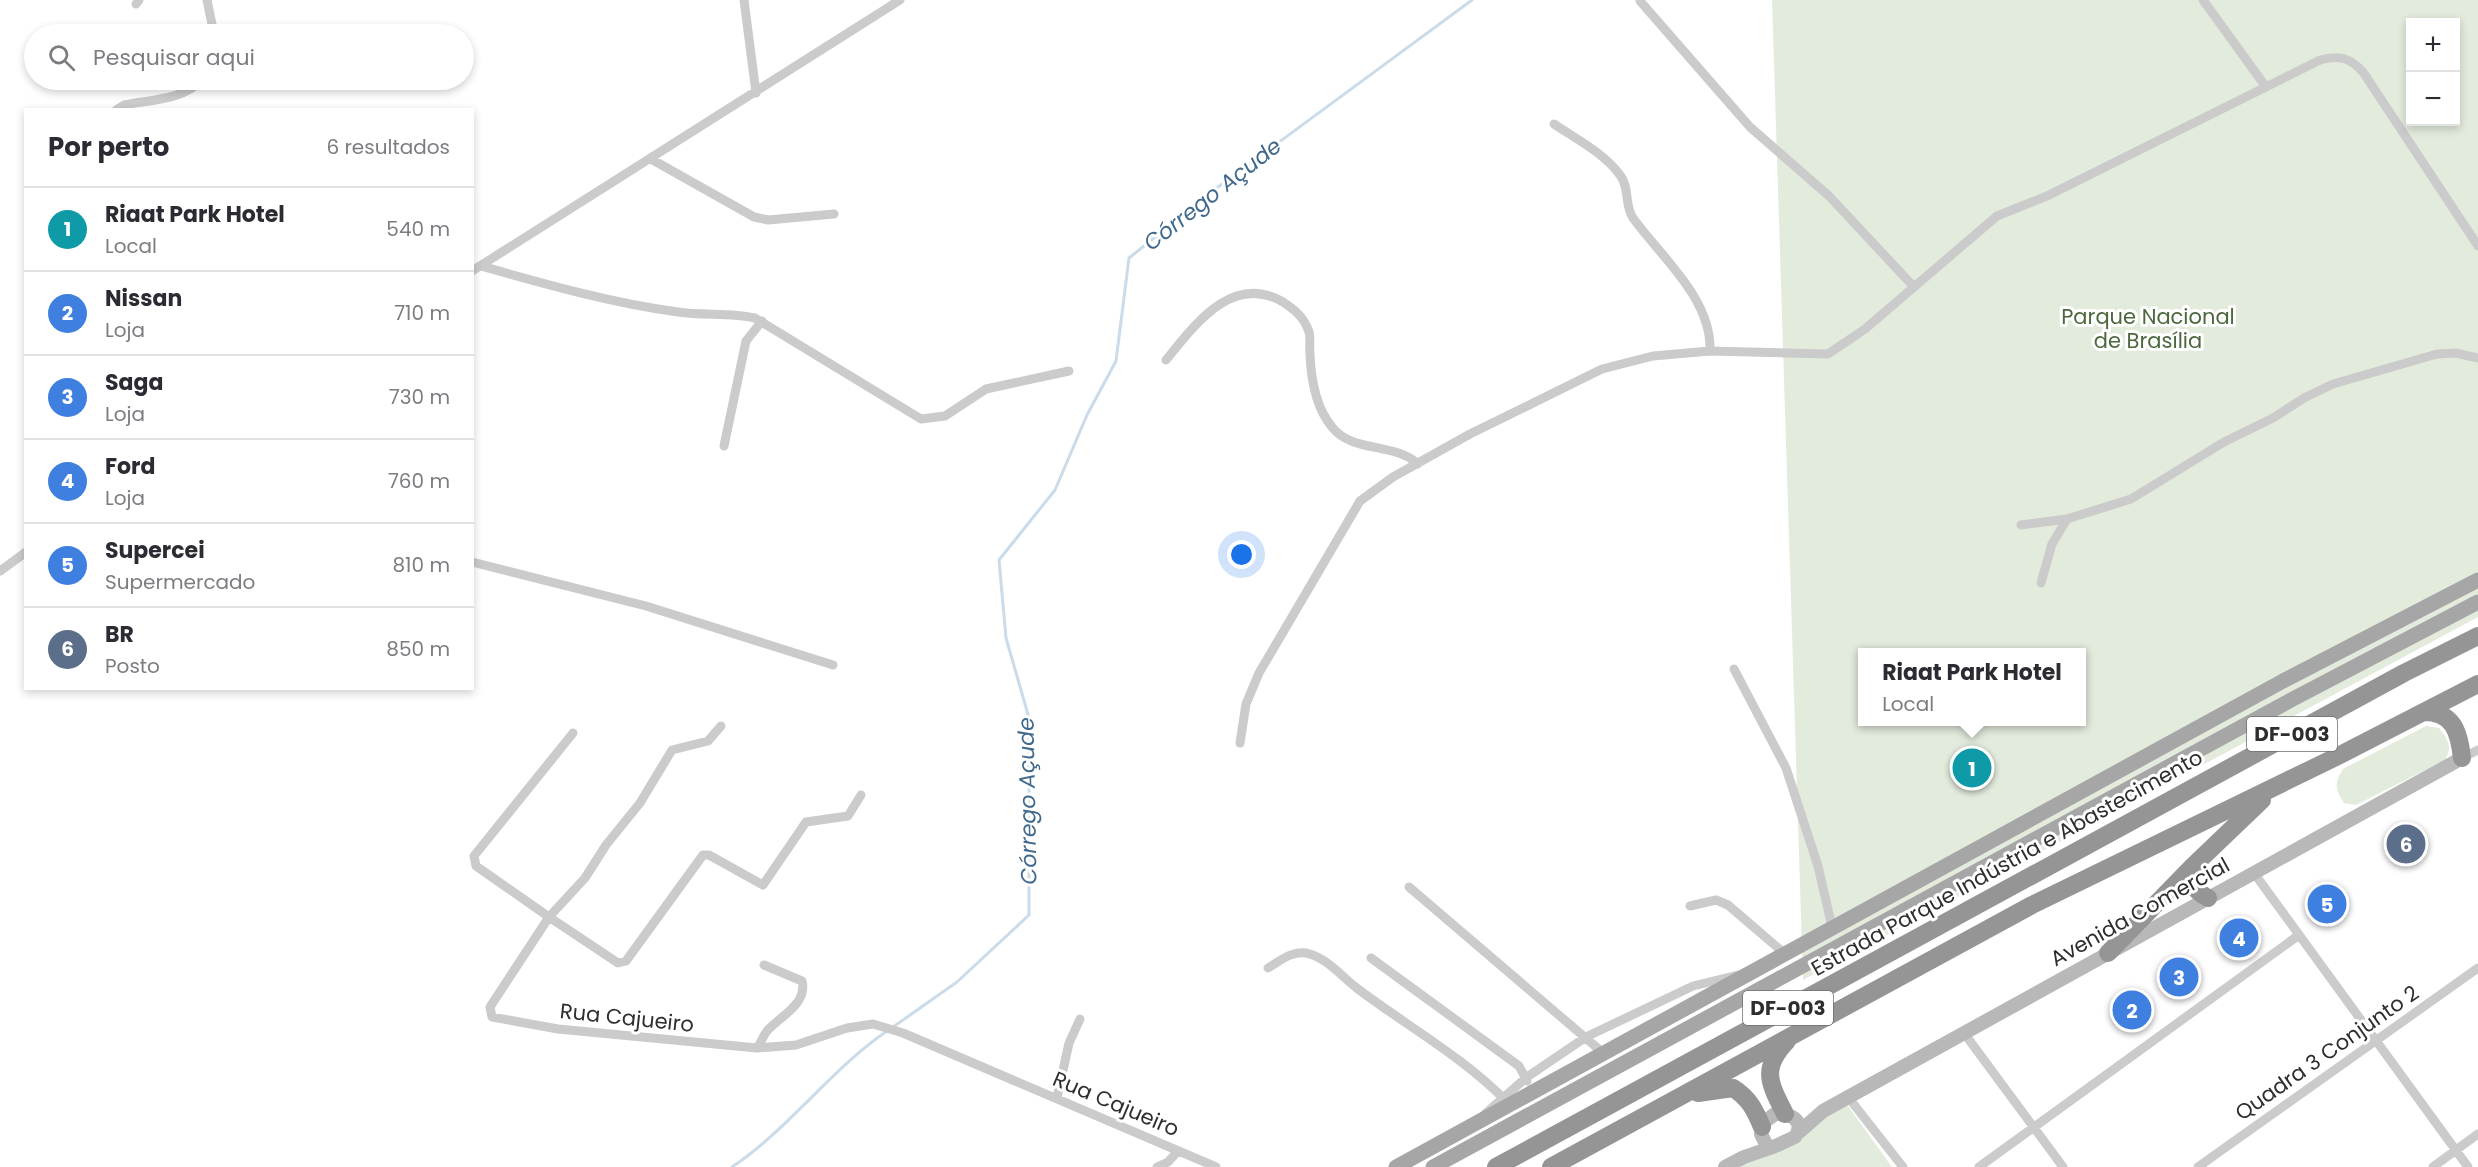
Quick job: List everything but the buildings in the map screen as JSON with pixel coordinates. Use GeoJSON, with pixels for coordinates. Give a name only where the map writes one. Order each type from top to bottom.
{"type":"FeatureCollection","features":[{"type":"Feature","properties":{"kind":"highway","name":"Estrada Parque Indústria e Abastecimento"},"geometry":{"type":"LineString","coordinates":[[1496,1167],[2404,673],[2478,636]]}},
{"type":"Feature","properties":{"kind":"highway","name":"DF-003"},"geometry":{"type":"LineString","coordinates":[[1551,1167],[2032,905],[2092,878],[2276,787],[2478,684]]}},
{"type":"Feature","properties":{"kind":"highway"},"geometry":{"type":"LineString","coordinates":[[2424,712],[2438,712],[2446,717],[2473,755]]}},
{"type":"Feature","properties":{"kind":"highway"},"geometry":{"type":"LineString","coordinates":[[2108,953],[2192,867],[2276,787]]}},
{"type":"Feature","properties":{"kind":"highway"},"geometry":{"type":"LineString","coordinates":[[2079,849],[2075,861],[2076,867],[2084,875],[2092,878]]}},
{"type":"Feature","properties":{"kind":"highway"},"geometry":{"type":"LineString","coordinates":[[2192,867],[2191,883],[2195,890],[2208,898]]}},
{"type":"Feature","properties":{"kind":"highway"},"geometry":{"type":"LineString","coordinates":[[1788,1114],[1771,1089],[1769,1075],[1774,1055],[1793,1035]]}},
{"type":"Feature","properties":{"kind":"highway"},"geometry":{"type":"LineString","coordinates":[[1675,1099],[1715,1089],[1733,1088],[1744,1095],[1754,1107],[1761,1130]]}},
{"type":"Feature","properties":{"kind":"main road"},"geometry":{"type":"LineString","coordinates":[[1396,1167],[1475,1123],[1505,1101],[1529,1093],[2273,686],[2478,580]]}},
{"type":"Feature","properties":{"kind":"main road"},"geometry":{"type":"LineString","coordinates":[[1433,1167],[2290,700],[2478,602]]}},
{"type":"Feature","properties":{"kind":"street"},"geometry":{"type":"LineString","coordinates":[[207,0],[212,24]]}},
{"type":"Feature","properties":{"kind":"street"},"geometry":{"type":"LineString","coordinates":[[744,0],[756,93]]}},
{"type":"Feature","properties":{"kind":"street"},"geometry":{"type":"LineString","coordinates":[[477,269],[900,0]]}},
{"type":"Feature","properties":{"kind":"street"},"geometry":{"type":"LineString","coordinates":[[2203,0],[2266,87]]}},
{"type":"Feature","properties":{"kind":"street"},"geometry":{"type":"LineString","coordinates":[[1640,1],[1750,127],[1829,196],[1884,258],[1914,287]]}},
{"type":"Feature","properties":{"kind":"street"},"geometry":{"type":"LineString","coordinates":[[1240,744],[1246,704],[1259,673],[1351,514],[1372,491],[1470,434],[1602,369],[1653,356],[1710,351],[1828,354],[1865,329],[2008,210],[2054,193],[2320,60],[2335,56],[2346,57],[2355,64],[2478,246]]}},
{"type":"Feature","properties":{"kind":"street"},"geometry":{"type":"LineString","coordinates":[[119,108],[188,90]]}},
{"type":"Feature","properties":{"kind":"street"},"geometry":{"type":"LineString","coordinates":[[1554,124],[1597,153],[1621,175],[1625,181],[1632,216],[1670,263],[1707,324],[1710,351]]}},
{"type":"Feature","properties":{"kind":"street"},"geometry":{"type":"LineString","coordinates":[[651,159],[754,217],[768,220],[834,214]]}},
{"type":"Feature","properties":{"kind":"street"},"geometry":{"type":"LineString","coordinates":[[477,269],[563,290],[679,313],[742,315],[762,321],[921,418],[933,420],[945,416],[986,389],[1070,371]]}},
{"type":"Feature","properties":{"kind":"street"},"geometry":{"type":"LineString","coordinates":[[1166,360],[1210,309],[1246,292],[1277,299],[1304,318],[1310,335],[1311,373],[1317,398],[1332,428],[1352,441],[1395,450],[1410,457],[1418,464]]}},
{"type":"Feature","properties":{"kind":"street"},"geometry":{"type":"LineString","coordinates":[[724,446],[746,341],[762,321]]}},
{"type":"Feature","properties":{"kind":"street"},"geometry":{"type":"LineString","coordinates":[[2021,525],[2067,519],[2131,499],[2224,442],[2284,413],[2304,398],[2333,384],[2437,354],[2456,353],[2478,358]]}},
{"type":"Feature","properties":{"kind":"street"},"geometry":{"type":"LineString","coordinates":[[2041,583],[2052,544],[2067,519]]}},
{"type":"Feature","properties":{"kind":"street"},"geometry":{"type":"LineString","coordinates":[[0,571],[24,553]]}},
{"type":"Feature","properties":{"kind":"street"},"geometry":{"type":"LineString","coordinates":[[474,563],[646,606],[833,665]]}},
{"type":"Feature","properties":{"kind":"street"},"geometry":{"type":"LineString","coordinates":[[1734,669],[1786,768],[1818,866],[1832,927]]}},
{"type":"Feature","properties":{"kind":"street"},"geometry":{"type":"LineString","coordinates":[[549,918],[585,878],[606,844],[640,803],[672,750],[708,741],[721,726]]}},
{"type":"Feature","properties":{"kind":"street"},"geometry":{"type":"LineString","coordinates":[[573,733],[473,861],[476,866],[549,918],[622,964],[703,855],[709,855],[763,885],[806,822],[848,816],[861,795]]}},
{"type":"Feature","properties":{"kind":"street","name":"Avenida Comercial"},"geometry":{"type":"LineString","coordinates":[[1798,1132],[1823,1111],[1848,1097],[2473,755]]}},
{"type":"Feature","properties":{"kind":"street"},"geometry":{"type":"LineString","coordinates":[[2254,873],[2468,1167]]}},
{"type":"Feature","properties":{"kind":"street"},"geometry":{"type":"LineString","coordinates":[[1409,887],[1602,1052]]}},
{"type":"Feature","properties":{"kind":"street"},"geometry":{"type":"LineString","coordinates":[[1689,906],[1716,900],[1728,905],[1784,953]]}},
{"type":"Feature","properties":{"kind":"street","name":"Rua Cajueiro"},"geometry":{"type":"LineString","coordinates":[[549,918],[490,1007],[492,1017],[558,1029],[758,1048],[796,1045],[847,1028],[873,1024],[903,1033],[1216,1167]]}},
{"type":"Feature","properties":{"kind":"street"},"geometry":{"type":"LineString","coordinates":[[1979,1167],[2300,935]]}},
{"type":"Feature","properties":{"kind":"street"},"geometry":{"type":"LineString","coordinates":[[1268,968],[1287,956],[1298,953],[1308,953],[1324,961],[1357,988],[1487,1082],[1505,1101],[1527,1077],[1586,1037],[1693,986],[1749,973]]}},
{"type":"Feature","properties":{"kind":"street"},"geometry":{"type":"LineString","coordinates":[[1371,958],[1519,1066],[1527,1077],[1529,1093]]}},
{"type":"Feature","properties":{"kind":"street"},"geometry":{"type":"LineString","coordinates":[[758,1048],[767,1031],[799,1000],[803,986],[802,981],[795,977],[764,965]]}},
{"type":"Feature","properties":{"kind":"street","name":"Quadra 3 Conjunto 2"},"geometry":{"type":"LineString","coordinates":[[2198,1167],[2478,968]]}},
{"type":"Feature","properties":{"kind":"street"},"geometry":{"type":"LineString","coordinates":[[1057,1098],[1069,1044],[1080,1019]]}},
{"type":"Feature","properties":{"kind":"street"},"geometry":{"type":"LineString","coordinates":[[1964,1033],[2062,1167]]}},
{"type":"Feature","properties":{"kind":"street"},"geometry":{"type":"LineString","coordinates":[[1848,1097],[1903,1167]]}},
{"type":"Feature","properties":{"kind":"street","name":"Avenida Comercial"},"geometry":{"type":"LineString","coordinates":[[1788,1114],[1823,1111]]}},
{"type":"Feature","properties":{"kind":"street"},"geometry":{"type":"LineString","coordinates":[[1729,1166],[1744,1157],[1787,1142],[1798,1132],[1797,1119],[1788,1114],[1775,1114],[1764,1122],[1744,1157]]}},
{"type":"Feature","properties":{"kind":"street"},"geometry":{"type":"LineString","coordinates":[[1761,1130],[1767,1146],[1773,1147]]}},
{"type":"Feature","properties":{"kind":"street"},"geometry":{"type":"LineString","coordinates":[[2433,1167],[2478,1134]]}},
{"type":"Feature","properties":{"kind":"street"},"geometry":{"type":"LineString","coordinates":[[1157,1167],[1168,1162],[1178,1151]]}},
{"type":"Feature","properties":{"kind":"green space","name":"Parque Nacional de Brasília"},"geometry":{"type":"Polygon","coordinates":[[[1772,0],[2478,0],[2478,617],[1803,980],[1772,0]]]}},
{"type":"Feature","properties":{"kind":"green space"},"geometry":{"type":"Polygon","coordinates":[[[2426,726],[2439,728],[2447,740],[2449,751],[2445,760],[2356,805],[2344,803],[2337,786],[2343,769],[2426,726]]]}},
{"type":"Feature","properties":{"kind":"green space"},"geometry":{"type":"Polygon","coordinates":[[[1846,1103],[1892,1167],[1741,1167],[1748,1159],[1801,1133],[1846,1103]]]}},
{"type":"Feature","properties":{"kind":"waterway","name":"Córrego Açude"},"geometry":{"type":"LineString","coordinates":[[893,1027],[957,982],[1029,915],[1029,718],[1006,638],[999,560],[1055,490],[1087,415],[1116,361],[1129,258],[1214,190],[1472,0]]}},
{"type":"Feature","properties":{"kind":"waterway","name":"Córrego Açude"},"geometry":{"type":"LineString","coordinates":[[732,1167],[753,1152],[847,1063],[887,1031]]}},
{"type":"Feature","properties":{"kind":"place","name":"Riaat Park Hotel"},"geometry":{"type":"Point","coordinates":[1972,768]}},
{"type":"Feature","properties":{"kind":"place","name":"BR"},"geometry":{"type":"Point","coordinates":[2406,844]}},
{"type":"Feature","properties":{"kind":"place","name":"Supercei"},"geometry":{"type":"Point","coordinates":[2327,904]}},
{"type":"Feature","properties":{"kind":"place","name":"Ford"},"geometry":{"type":"Point","coordinates":[2239,938]}},
{"type":"Feature","properties":{"kind":"place","name":"Saga"},"geometry":{"type":"Point","coordinates":[2179,977]}},
{"type":"Feature","properties":{"kind":"place","name":"Nissan"},"geometry":{"type":"Point","coordinates":[2132,1010]}}]}
